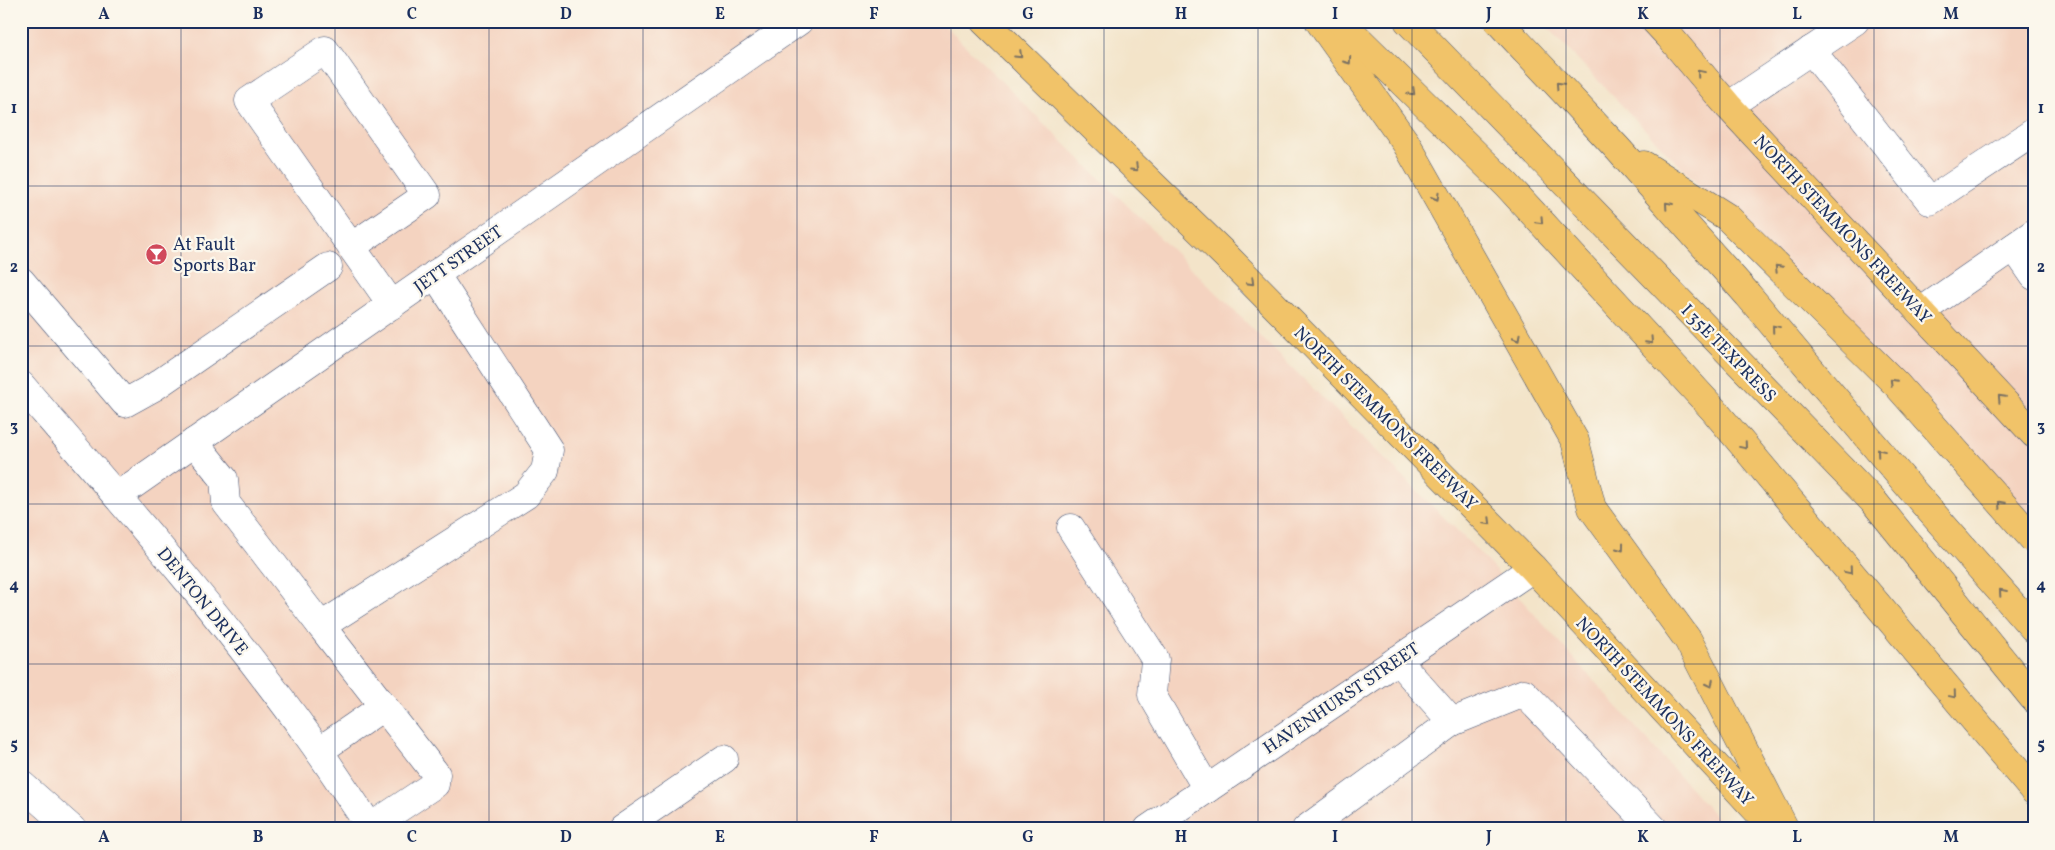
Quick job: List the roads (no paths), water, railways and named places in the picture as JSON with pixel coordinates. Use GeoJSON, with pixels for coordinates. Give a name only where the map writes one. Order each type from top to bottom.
{"type":"FeatureCollection","features":[{"type":"Feature","properties":{"kind":"main road","name":"NORTH STEMMONS FREEWAY"},"geometry":{"type":"LineString","coordinates":[[984,21],[1224,254],[1534,568],[1773,828]]}},
{"type":"Feature","properties":{"kind":"main road"},"geometry":{"type":"LineString","coordinates":[[1320,21],[1406,143],[1575,440],[1592,508],[1688,640],[1773,828]]}},
{"type":"Feature","properties":{"kind":"main road"},"geometry":{"type":"LineString","coordinates":[[1340,21],[1507,185],[1713,409],[2034,792]]}},
{"type":"Feature","properties":{"kind":"main road","name":"I 35E TEXPRESS"},"geometry":{"type":"LineString","coordinates":[[1408,21],[1875,504],[2034,699]]}},
{"type":"Feature","properties":{"kind":"main road"},"geometry":{"type":"LineString","coordinates":[[1498,21],[1617,148],[1748,296],[1905,482],[2034,629]]}},
{"type":"Feature","properties":{"kind":"main road","name":"NORTH STEMMONS FREEWAY"},"geometry":{"type":"LineString","coordinates":[[1654,21],[1728,106],[2034,434]]}},
{"type":"Feature","properties":{"kind":"main road"},"geometry":{"type":"LineString","coordinates":[[1617,148],[1727,217],[1897,385],[2034,540]]}},
{"type":"Feature","properties":{"kind":"street","name":"JETT STREET"},"geometry":{"type":"LineString","coordinates":[[117,496],[799,21]]}},
{"type":"Feature","properties":{"kind":"street"},"geometry":{"type":"LineString","coordinates":[[1728,106],[1855,21]]}},
{"type":"Feature","properties":{"kind":"street"},"geometry":{"type":"LineString","coordinates":[[351,247],[427,195],[325,50],[250,101],[351,247],[392,305]]}},
{"type":"Feature","properties":{"kind":"street"},"geometry":{"type":"LineString","coordinates":[[1811,50],[1930,201],[2034,132]]}},
{"type":"Feature","properties":{"kind":"street"},"geometry":{"type":"LineString","coordinates":[[1920,312],[2024,240],[2034,276]]}},
{"type":"Feature","properties":{"kind":"street"},"geometry":{"type":"LineString","coordinates":[[21,281],[125,403],[154,387],[328,267]]}},
{"type":"Feature","properties":{"kind":"street"},"geometry":{"type":"LineString","coordinates":[[321,626],[526,495],[545,471],[549,450],[435,274]]}},
{"type":"Feature","properties":{"kind":"street","name":"DENTON DRIVE"},"geometry":{"type":"LineString","coordinates":[[21,385],[117,496],[227,630],[318,751],[369,828]]}},
{"type":"Feature","properties":{"kind":"street"},"geometry":{"type":"LineString","coordinates":[[194,442],[224,479],[226,504],[436,774],[435,784],[369,828]]}},
{"type":"Feature","properties":{"kind":"street"},"geometry":{"type":"LineString","coordinates":[[1070,528],[1154,659],[1152,695],[1207,789]]}},
{"type":"Feature","properties":{"kind":"street","name":"HAVENHURST STREET"},"geometry":{"type":"LineString","coordinates":[[1148,829],[1534,568]]}},
{"type":"Feature","properties":{"kind":"street"},"geometry":{"type":"LineString","coordinates":[[1396,660],[1452,722]]}},
{"type":"Feature","properties":{"kind":"street"},"geometry":{"type":"LineString","coordinates":[[1306,829],[1452,722],[1524,692],[1654,829]]}},
{"type":"Feature","properties":{"kind":"street"},"geometry":{"type":"LineString","coordinates":[[318,751],[384,706]]}},
{"type":"Feature","properties":{"kind":"street"},"geometry":{"type":"LineString","coordinates":[[622,829],[724,759]]}},
{"type":"Feature","properties":{"kind":"street"},"geometry":{"type":"LineString","coordinates":[[21,784],[72,829]]}},
{"type":"Feature","properties":{"kind":"place","name":"At Fault Sports Bar"},"geometry":{"type":"Point","coordinates":[157,254]}}]}
